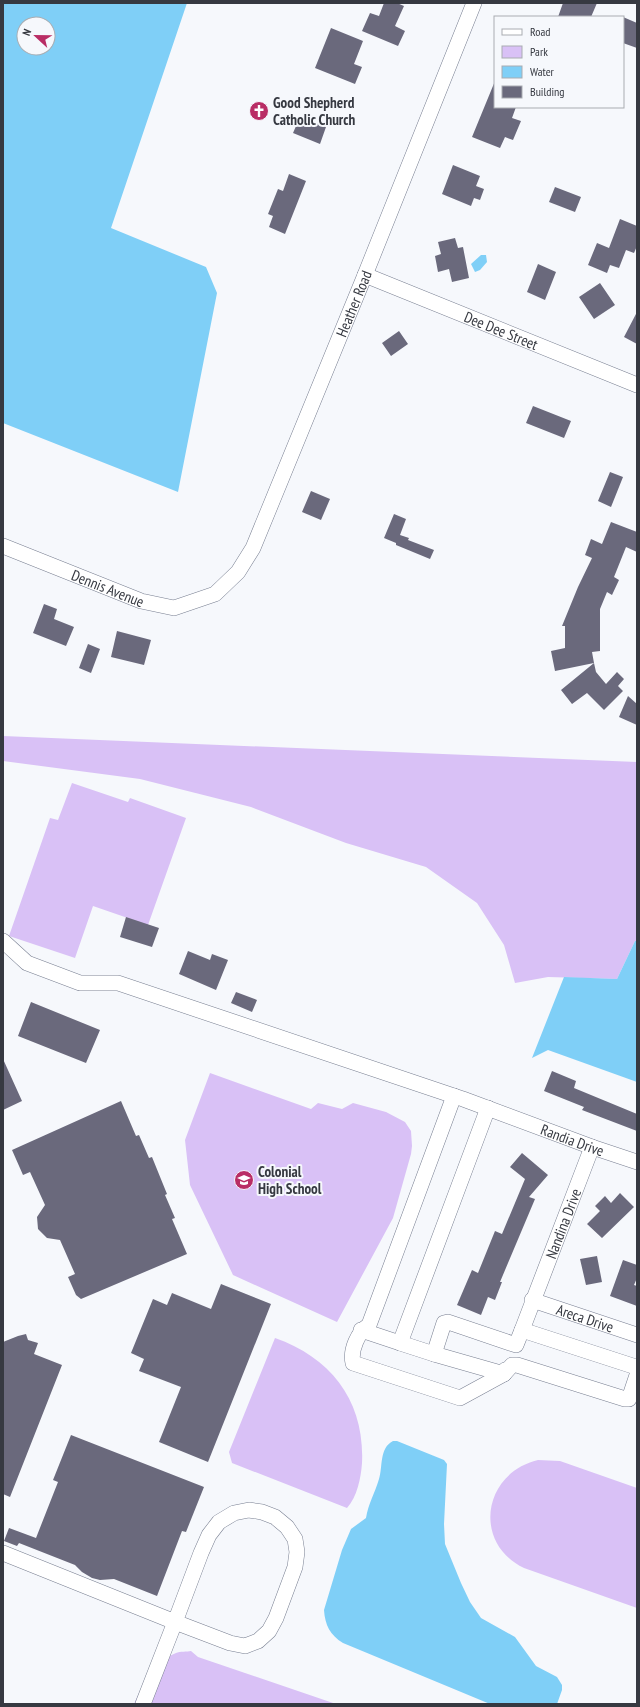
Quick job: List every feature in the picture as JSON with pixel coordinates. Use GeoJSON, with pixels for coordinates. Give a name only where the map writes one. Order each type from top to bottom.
{"type":"FeatureCollection","features":[{"type":"Feature","properties":{"kind":"street","name":"Heather Road"},"geometry":{"type":"LineString","coordinates":[[215,594],[238,572],[253,548],[365,275],[474,3]]}},
{"type":"Feature","properties":{"kind":"street","name":"Dee Dee Street"},"geometry":{"type":"LineString","coordinates":[[365,275],[637,385]]}},
{"type":"Feature","properties":{"kind":"street","name":"Dennis Avenue"},"geometry":{"type":"LineString","coordinates":[[3,546],[147,602],[174,608],[215,594]]}},
{"type":"Feature","properties":{"kind":"street","name":"Randia Drive"},"geometry":{"type":"LineString","coordinates":[[3,941],[27,963],[80,983],[118,983],[454,1096],[637,1162]]}},
{"type":"Feature","properties":{"kind":"street"},"geometry":{"type":"LineString","coordinates":[[454,1096],[368,1326],[361,1330],[351,1355],[353,1363],[456,1398],[460,1398],[504,1374],[512,1366],[517,1365],[625,1399],[629,1399],[637,1375]]}},
{"type":"Feature","properties":{"kind":"street"},"geometry":{"type":"LineString","coordinates":[[400,1343],[488,1108]]}},
{"type":"Feature","properties":{"kind":"street","name":"Nandina Drive"},"geometry":{"type":"LineString","coordinates":[[504,1374],[592,1147]]}},
{"type":"Feature","properties":{"kind":"street","name":"Areca Drive"},"geometry":{"type":"LineString","coordinates":[[532,1300],[637,1335]]}},
{"type":"Feature","properties":{"kind":"street"},"geometry":{"type":"LineString","coordinates":[[434,1354],[444,1324],[448,1322],[516,1345]]}},
{"type":"Feature","properties":{"kind":"street"},"geometry":{"type":"LineString","coordinates":[[361,1330],[434,1354],[504,1374]]}},
{"type":"Feature","properties":{"kind":"street"},"geometry":{"type":"LineString","coordinates":[[522,1330],[636,1367],[637,1369]]}},
{"type":"Feature","properties":{"kind":"street"},"geometry":{"type":"LineString","coordinates":[[3,1553],[175,1622],[230,1643],[245,1646],[258,1642],[269,1632],[276,1618],[295,1567],[297,1552],[294,1539],[287,1527],[274,1517],[262,1512],[249,1510],[234,1513],[219,1522],[209,1535],[201,1553],[175,1622],[143,1704]]}},
{"type":"Feature","properties":{"kind":"green space"},"geometry":{"type":"Polygon","coordinates":[[[3,736],[637,762],[637,941],[635,941],[617,979],[548,977],[515,983],[504,945],[477,903],[426,867],[346,843],[251,807],[140,779],[3,761],[3,736]]]}},
{"type":"Feature","properties":{"kind":"green space"},"geometry":{"type":"Polygon","coordinates":[[[72,783],[128,802],[130,798],[186,818],[148,925],[93,906],[75,958],[9,936],[50,818],[58,820],[72,783]]]}},
{"type":"Feature","properties":{"kind":"green space"},"geometry":{"type":"Polygon","coordinates":[[[210,1073],[311,1109],[318,1103],[342,1109],[353,1103],[386,1112],[405,1122],[411,1131],[411,1154],[393,1218],[337,1322],[233,1275],[190,1185],[185,1140],[210,1073]]]}},
{"type":"Feature","properties":{"kind":"green space"},"geometry":{"type":"Polygon","coordinates":[[[275,1338],[313,1357],[328,1370],[341,1385],[351,1402],[358,1421],[362,1463],[358,1487],[347,1508],[232,1463],[229,1452],[275,1338]]]}},
{"type":"Feature","properties":{"kind":"green space"},"geometry":{"type":"Polygon","coordinates":[[[538,1460],[560,1461],[637,1488],[637,1608],[524,1568],[507,1557],[497,1542],[491,1526],[491,1510],[496,1493],[505,1479],[519,1467],[538,1460]]]}},
{"type":"Feature","properties":{"kind":"green space"},"geometry":{"type":"Polygon","coordinates":[[[191,1651],[198,1657],[336,1704],[134,1704],[150,1674],[162,1662],[178,1652],[191,1651]]]}},
{"type":"Feature","properties":{"kind":"water"},"geometry":{"type":"Polygon","coordinates":[[[3,3],[187,3],[111,228],[206,267],[217,293],[178,492],[3,423],[3,3]]]}},
{"type":"Feature","properties":{"kind":"water"},"geometry":{"type":"Polygon","coordinates":[[[481,255],[486,255],[487,262],[480,270],[475,272],[471,264],[481,255]]]}},
{"type":"Feature","properties":{"kind":"water"},"geometry":{"type":"Polygon","coordinates":[[[635,941],[637,941],[637,1082],[548,1050],[532,1058],[564,977],[617,979],[635,941]]]}},
{"type":"Feature","properties":{"kind":"water"},"geometry":{"type":"Polygon","coordinates":[[[393,1441],[397,1441],[444,1460],[447,1464],[444,1524],[445,1544],[461,1583],[470,1602],[481,1618],[515,1637],[536,1666],[557,1677],[562,1685],[562,1690],[557,1704],[490,1704],[343,1643],[335,1637],[329,1629],[324,1610],[342,1550],[351,1529],[366,1518],[368,1508],[379,1479],[383,1453],[385,1448],[393,1441]]]}},
{"type":"Feature","properties":{"kind":"building"},"geometry":{"type":"Polygon","coordinates":[[[384,3],[397,3],[404,6],[395,26],[405,31],[398,46],[362,31],[370,13],[379,16],[384,3]]]}},
{"type":"Feature","properties":{"kind":"building"},"geometry":{"type":"Polygon","coordinates":[[[563,3],[597,3],[591,16],[558,16],[563,3]]]}},
{"type":"Feature","properties":{"kind":"building"},"geometry":{"type":"Polygon","coordinates":[[[624,17],[637,23],[637,48],[624,43],[624,17]]]}},
{"type":"Feature","properties":{"kind":"building"},"geometry":{"type":"Polygon","coordinates":[[[331,28],[363,41],[354,64],[362,67],[355,84],[315,68],[331,28]]]}},
{"type":"Feature","properties":{"kind":"building"},"geometry":{"type":"Polygon","coordinates":[[[494,83],[494,108],[516,108],[512,118],[521,121],[513,140],[505,137],[500,148],[472,137],[494,83]]]}},
{"type":"Feature","properties":{"kind":"building"},"geometry":{"type":"Polygon","coordinates":[[[300,117],[326,127],[320,144],[293,133],[300,117]]]}},
{"type":"Feature","properties":{"kind":"building"},"geometry":{"type":"Polygon","coordinates":[[[453,165],[480,176],[476,186],[484,189],[480,200],[474,198],[471,206],[442,194],[453,165]]]}},
{"type":"Feature","properties":{"kind":"building"},"geometry":{"type":"Polygon","coordinates":[[[289,174],[306,181],[285,234],[269,227],[273,216],[268,214],[278,189],[283,191],[289,174]]]}},
{"type":"Feature","properties":{"kind":"building"},"geometry":{"type":"Polygon","coordinates":[[[555,187],[581,197],[575,212],[549,202],[555,187]]]}},
{"type":"Feature","properties":{"kind":"building"},"geometry":{"type":"Polygon","coordinates":[[[620,219],[637,226],[637,246],[634,253],[626,250],[619,268],[610,265],[607,273],[588,265],[597,243],[609,248],[620,219]]]}},
{"type":"Feature","properties":{"kind":"building"},"geometry":{"type":"Polygon","coordinates":[[[455,238],[458,248],[463,247],[469,278],[452,282],[449,269],[438,272],[435,256],[441,254],[438,242],[455,238]]]}},
{"type":"Feature","properties":{"kind":"building"},"geometry":{"type":"Polygon","coordinates":[[[538,264],[556,272],[545,300],[527,292],[538,264]]]}},
{"type":"Feature","properties":{"kind":"building"},"geometry":{"type":"Polygon","coordinates":[[[600,283],[615,305],[594,319],[579,297],[600,283]]]}},
{"type":"Feature","properties":{"kind":"building"},"geometry":{"type":"Polygon","coordinates":[[[637,312],[637,344],[624,337],[637,312]]]}},
{"type":"Feature","properties":{"kind":"building"},"geometry":{"type":"Polygon","coordinates":[[[399,331],[408,344],[391,356],[382,343],[399,331]]]}},
{"type":"Feature","properties":{"kind":"building"},"geometry":{"type":"Polygon","coordinates":[[[533,406],[571,421],[564,438],[526,423],[533,406]]]}},
{"type":"Feature","properties":{"kind":"building"},"geometry":{"type":"Polygon","coordinates":[[[610,472],[623,477],[611,507],[598,501],[610,472]]]}},
{"type":"Feature","properties":{"kind":"building"},"geometry":{"type":"Polygon","coordinates":[[[311,491],[330,499],[321,520],[302,512],[311,491]]]}},
{"type":"Feature","properties":{"kind":"building"},"geometry":{"type":"Polygon","coordinates":[[[394,514],[406,519],[400,535],[409,538],[408,540],[434,550],[430,559],[396,545],[396,543],[384,538],[394,514]]]}},
{"type":"Feature","properties":{"kind":"building"},"geometry":{"type":"Polygon","coordinates":[[[611,522],[637,532],[637,552],[626,547],[614,577],[619,580],[612,595],[607,592],[600,609],[600,651],[592,652],[594,663],[555,671],[551,651],[565,648],[565,626],[562,626],[592,558],[585,555],[591,539],[602,544],[611,522]]]}},
{"type":"Feature","properties":{"kind":"building"},"geometry":{"type":"Polygon","coordinates":[[[44,604],[57,609],[54,619],[74,627],[66,646],[33,633],[44,604]]]}},
{"type":"Feature","properties":{"kind":"building"},"geometry":{"type":"Polygon","coordinates":[[[117,631],[151,640],[144,665],[111,657],[117,631]]]}},
{"type":"Feature","properties":{"kind":"building"},"geometry":{"type":"Polygon","coordinates":[[[88,644],[100,649],[91,673],[79,668],[88,644]]]}},
{"type":"Feature","properties":{"kind":"building"},"geometry":{"type":"Polygon","coordinates":[[[594,663],[596,672],[606,684],[617,672],[624,679],[618,686],[623,691],[604,710],[587,693],[572,704],[561,690],[594,663]]]}},
{"type":"Feature","properties":{"kind":"building"},"geometry":{"type":"Polygon","coordinates":[[[628,696],[637,704],[637,725],[619,717],[628,696]]]}},
{"type":"Feature","properties":{"kind":"building"},"geometry":{"type":"Polygon","coordinates":[[[126,917],[159,928],[152,947],[120,937],[126,917]]]}},
{"type":"Feature","properties":{"kind":"building"},"geometry":{"type":"Polygon","coordinates":[[[188,951],[210,960],[212,954],[228,960],[216,990],[179,974],[188,951]]]}},
{"type":"Feature","properties":{"kind":"building"},"geometry":{"type":"Polygon","coordinates":[[[236,992],[257,1000],[252,1012],[231,1003],[236,992]]]}},
{"type":"Feature","properties":{"kind":"building"},"geometry":{"type":"Polygon","coordinates":[[[31,1002],[100,1030],[86,1063],[18,1036],[31,1002]]]}},
{"type":"Feature","properties":{"kind":"building"},"geometry":{"type":"Polygon","coordinates":[[[3,1059],[22,1101],[3,1110],[3,1059]]]}},
{"type":"Feature","properties":{"kind":"building"},"geometry":{"type":"Polygon","coordinates":[[[552,1071],[576,1081],[574,1088],[637,1114],[637,1131],[582,1110],[584,1107],[544,1091],[552,1071]]]}},
{"type":"Feature","properties":{"kind":"building"},"geometry":{"type":"Polygon","coordinates":[[[121,1101],[136,1136],[139,1135],[149,1158],[152,1157],[167,1194],[165,1195],[175,1218],[172,1219],[187,1254],[81,1299],[76,1295],[68,1277],[75,1274],[60,1240],[47,1238],[38,1229],[37,1217],[45,1205],[30,1172],[23,1175],[12,1150],[121,1101]]]}},
{"type":"Feature","properties":{"kind":"building"},"geometry":{"type":"Polygon","coordinates":[[[522,1153],[548,1175],[529,1197],[535,1199],[500,1282],[502,1282],[495,1300],[488,1297],[481,1315],[457,1305],[472,1270],[478,1273],[495,1231],[502,1234],[525,1179],[510,1167],[522,1153]]]}},
{"type":"Feature","properties":{"kind":"building"},"geometry":{"type":"Polygon","coordinates":[[[620,1193],[634,1207],[602,1238],[587,1224],[600,1211],[595,1206],[605,1196],[611,1203],[620,1193]]]}},
{"type":"Feature","properties":{"kind":"building"},"geometry":{"type":"Polygon","coordinates":[[[597,1256],[602,1282],[586,1285],[580,1259],[597,1256]]]}},
{"type":"Feature","properties":{"kind":"building"},"geometry":{"type":"Polygon","coordinates":[[[623,1260],[637,1265],[637,1278],[634,1285],[637,1286],[637,1306],[610,1296],[623,1260]]]}},
{"type":"Feature","properties":{"kind":"building"},"geometry":{"type":"Polygon","coordinates":[[[221,1284],[271,1304],[208,1462],[159,1442],[181,1387],[139,1371],[144,1359],[131,1353],[153,1299],[167,1305],[172,1293],[211,1309],[221,1284]]]}},
{"type":"Feature","properties":{"kind":"building"},"geometry":{"type":"Polygon","coordinates":[[[26,1334],[28,1340],[38,1343],[34,1354],[62,1365],[10,1497],[3,1494],[3,1342],[26,1334]]]}},
{"type":"Feature","properties":{"kind":"building"},"geometry":{"type":"Polygon","coordinates":[[[71,1435],[204,1487],[186,1532],[182,1531],[157,1596],[114,1579],[100,1580],[92,1578],[82,1572],[75,1565],[19,1543],[17,1546],[4,1541],[9,1528],[36,1538],[58,1482],[53,1480],[71,1435]]]}},
{"type":"Feature","properties":{"kind":"place","name":"Good Shepherd Catholic Church"},"geometry":{"type":"Point","coordinates":[259,111]}},
{"type":"Feature","properties":{"kind":"place","name":"Colonial High School"},"geometry":{"type":"Point","coordinates":[244,1180]}}]}
